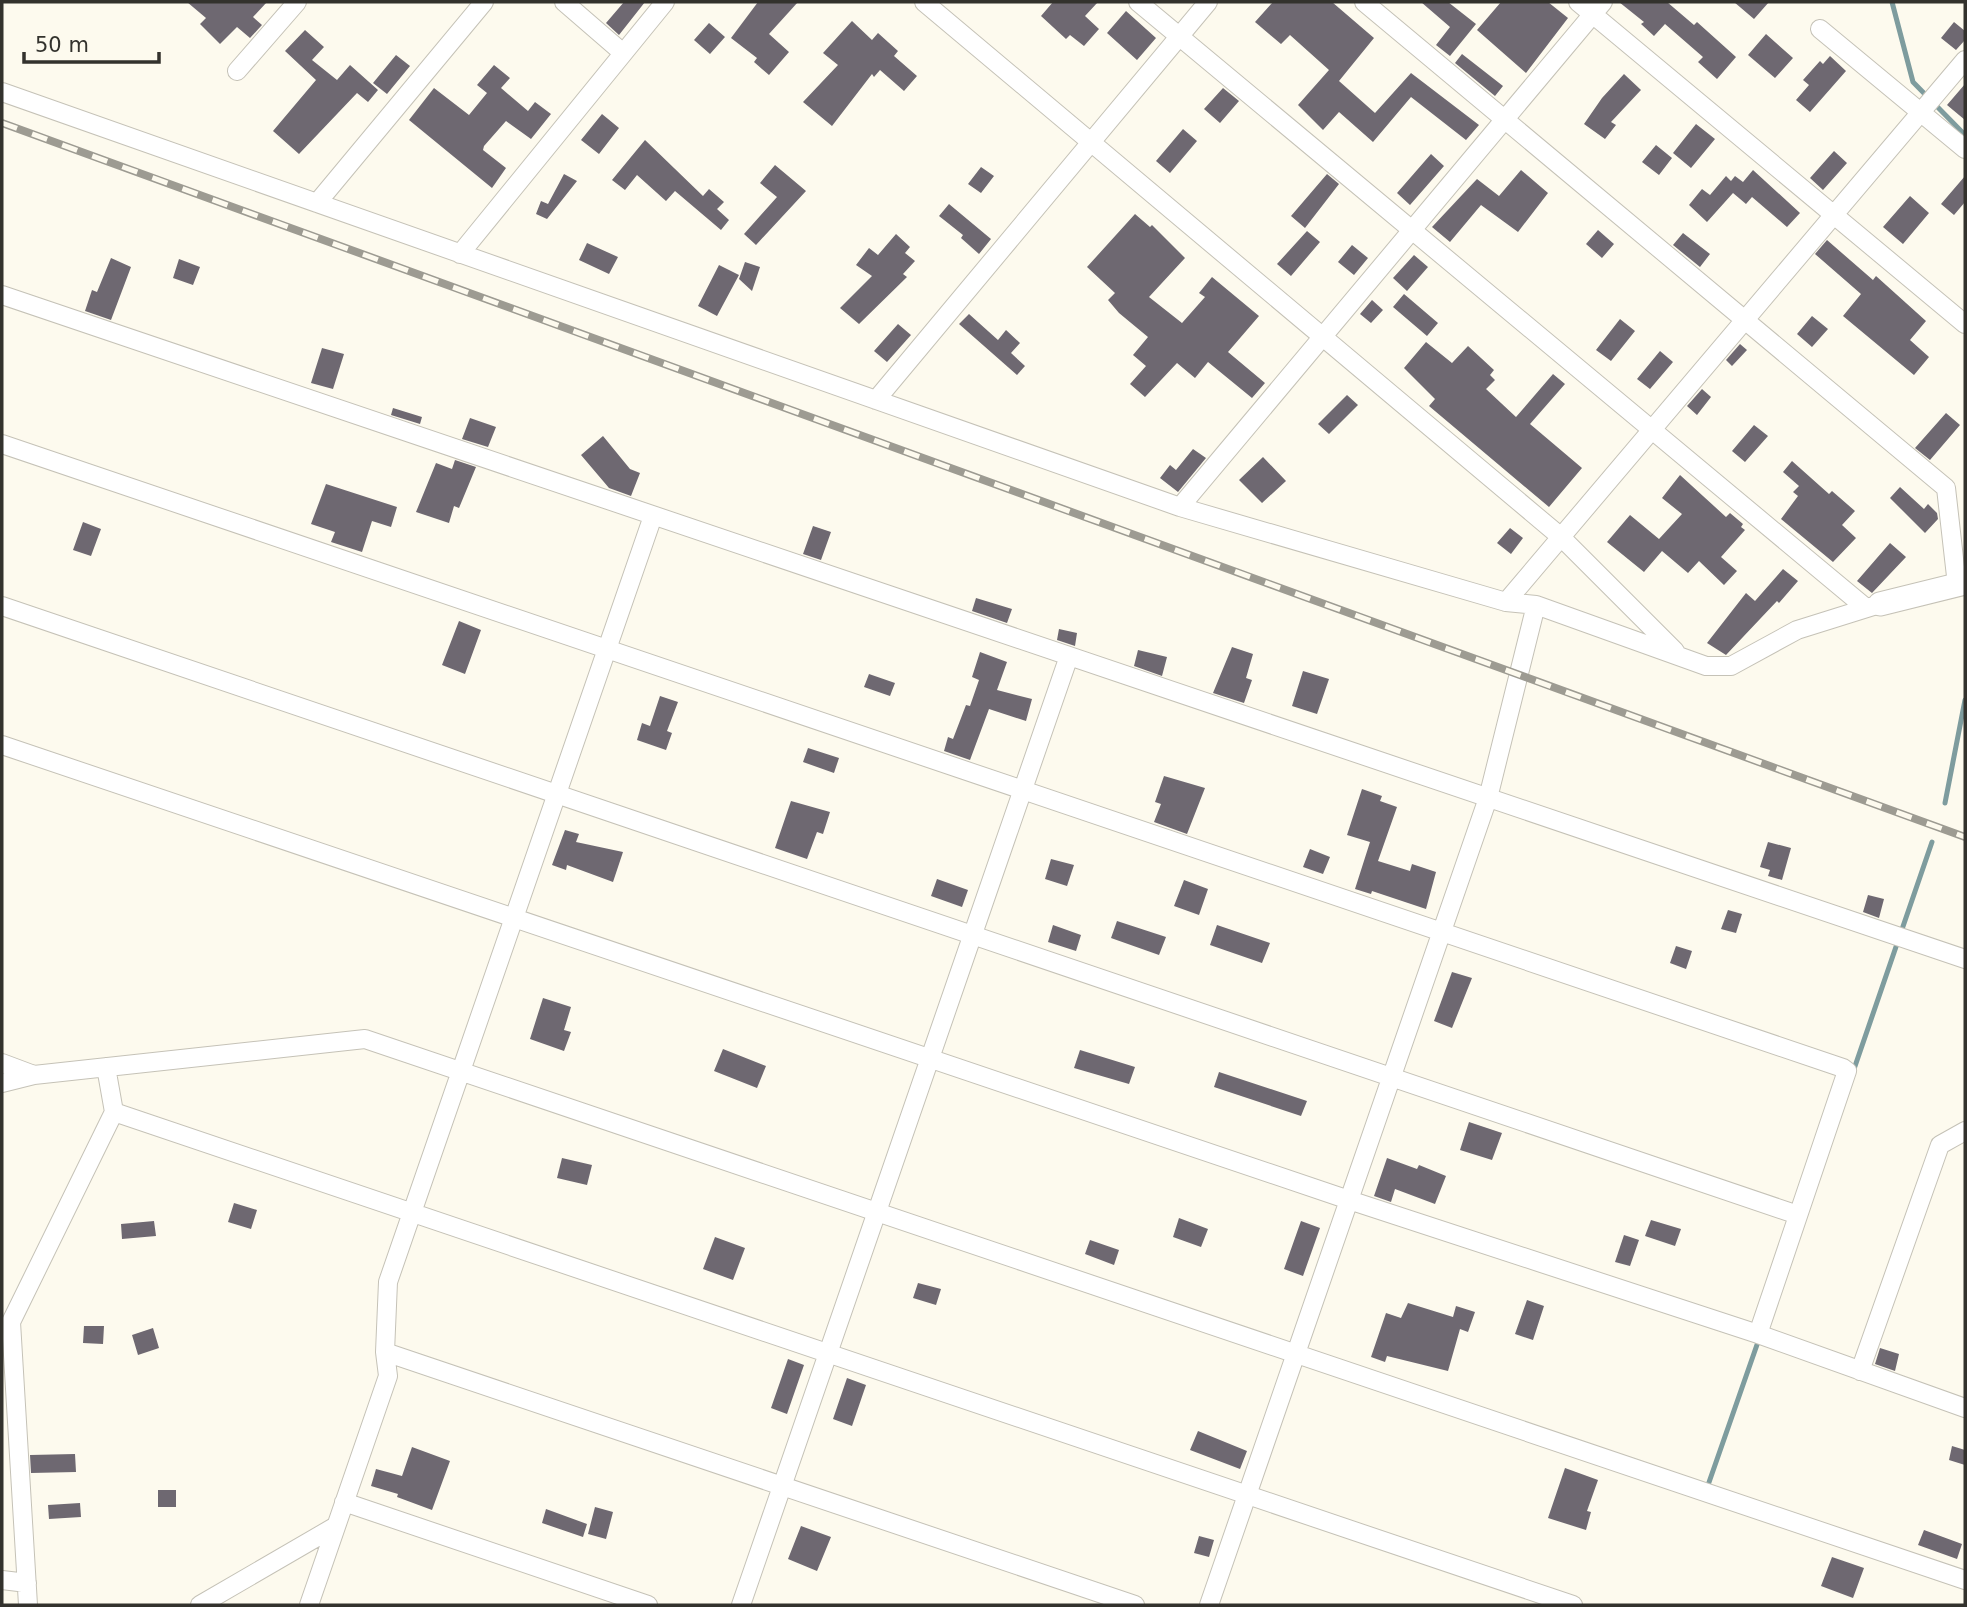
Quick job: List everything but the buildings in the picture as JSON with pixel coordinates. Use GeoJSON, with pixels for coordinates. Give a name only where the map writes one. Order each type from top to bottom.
{"type":"FeatureCollection","features":[{"type":"Feature","properties":{"kind":"street"},"geometry":{"type":"LineString","coordinates":[[237,71],[297,2]]}},
{"type":"Feature","properties":{"kind":"street"},"geometry":{"type":"LineString","coordinates":[[317,203],[484,2]]}},
{"type":"Feature","properties":{"kind":"street"},"geometry":{"type":"LineString","coordinates":[[564,2],[623,53]]}},
{"type":"Feature","properties":{"kind":"street"},"geometry":{"type":"LineString","coordinates":[[460,254],[665,2]]}},
{"type":"Feature","properties":{"kind":"street"},"geometry":{"type":"LineString","coordinates":[[924,2],[1561,537],[1677,653]]}},
{"type":"Feature","properties":{"kind":"street"},"geometry":{"type":"LineString","coordinates":[[1138,2],[1653,429],[1873,606]]}},
{"type":"Feature","properties":{"kind":"street"},"geometry":{"type":"LineString","coordinates":[[876,400],[1208,2]]}},
{"type":"Feature","properties":{"kind":"street"},"geometry":{"type":"LineString","coordinates":[[2,92],[1180,507],[1506,602],[1536,605],[1677,653],[1706,666],[1731,666],[1797,630],[1873,606],[1961,584],[1946,488],[1364,2]]}},
{"type":"Feature","properties":{"kind":"street"},"geometry":{"type":"LineString","coordinates":[[1578,2],[1598,8],[1965,324]]}},
{"type":"Feature","properties":{"kind":"street"},"geometry":{"type":"LineString","coordinates":[[1180,507],[1598,8]]}},
{"type":"Feature","properties":{"kind":"street"},"geometry":{"type":"LineString","coordinates":[[1820,29],[1965,149]]}},
{"type":"Feature","properties":{"kind":"street"},"geometry":{"type":"LineString","coordinates":[[1506,602],[1965,60]]}},
{"type":"Feature","properties":{"kind":"street"},"geometry":{"type":"LineString","coordinates":[[2,296],[1965,960]]}},
{"type":"Feature","properties":{"kind":"street"},"geometry":{"type":"LineString","coordinates":[[2,444],[1843,1068],[1847,1071],[1758,1334]]}},
{"type":"Feature","properties":{"kind":"street"},"geometry":{"type":"LineString","coordinates":[[309,1605],[388,1376],[385,1352],[388,1282],[653,516]]}},
{"type":"Feature","properties":{"kind":"street"},"geometry":{"type":"LineString","coordinates":[[1209,1605],[1488,798],[1536,605]]}},
{"type":"Feature","properties":{"kind":"street"},"geometry":{"type":"LineString","coordinates":[[2,606],[1798,1215]]}},
{"type":"Feature","properties":{"kind":"street"},"geometry":{"type":"LineString","coordinates":[[741,1605],[1069,656]]}},
{"type":"Feature","properties":{"kind":"street"},"geometry":{"type":"LineString","coordinates":[[2,745],[1349,1200],[1758,1334],[1965,1408]]}},
{"type":"Feature","properties":{"kind":"street"},"geometry":{"type":"LineString","coordinates":[[2,1083],[34,1075],[365,1039],[1965,1580]]}},
{"type":"Feature","properties":{"kind":"street"},"geometry":{"type":"LineString","coordinates":[[2,1063],[34,1075]]}},
{"type":"Feature","properties":{"kind":"street"},"geometry":{"type":"LineString","coordinates":[[28,1605],[11,1322],[114,1112],[106,1067]]}},
{"type":"Feature","properties":{"kind":"street"},"geometry":{"type":"LineString","coordinates":[[114,1112],[1573,1605]]}},
{"type":"Feature","properties":{"kind":"street"},"geometry":{"type":"LineString","coordinates":[[1860,1371],[1940,1145],[1965,1131]]}},
{"type":"Feature","properties":{"kind":"street"},"geometry":{"type":"LineString","coordinates":[[385,1352],[1135,1605]]}},
{"type":"Feature","properties":{"kind":"street"},"geometry":{"type":"LineString","coordinates":[[344,1502],[648,1605]]}},
{"type":"Feature","properties":{"kind":"street"},"geometry":{"type":"LineString","coordinates":[[200,1605],[336,1526]]}},
{"type":"Feature","properties":{"kind":"street"},"geometry":{"type":"LineString","coordinates":[[2,1580],[27,1583]]}},
{"type":"Feature","properties":{"kind":"waterway"},"geometry":{"type":"LineString","coordinates":[[1892,2],[1913,82],[1965,135]]}},
{"type":"Feature","properties":{"kind":"waterway"},"geometry":{"type":"LineString","coordinates":[[1945,803],[1965,700]]}},
{"type":"Feature","properties":{"kind":"waterway"},"geometry":{"type":"LineString","coordinates":[[1853,1072],[1932,842]]}},
{"type":"Feature","properties":{"kind":"waterway"},"geometry":{"type":"LineString","coordinates":[[1707,1488],[1759,1339]]}},
{"type":"Feature","properties":{"kind":"railway"},"geometry":{"type":"LineString","coordinates":[[2,123],[1965,837]]}}]}
